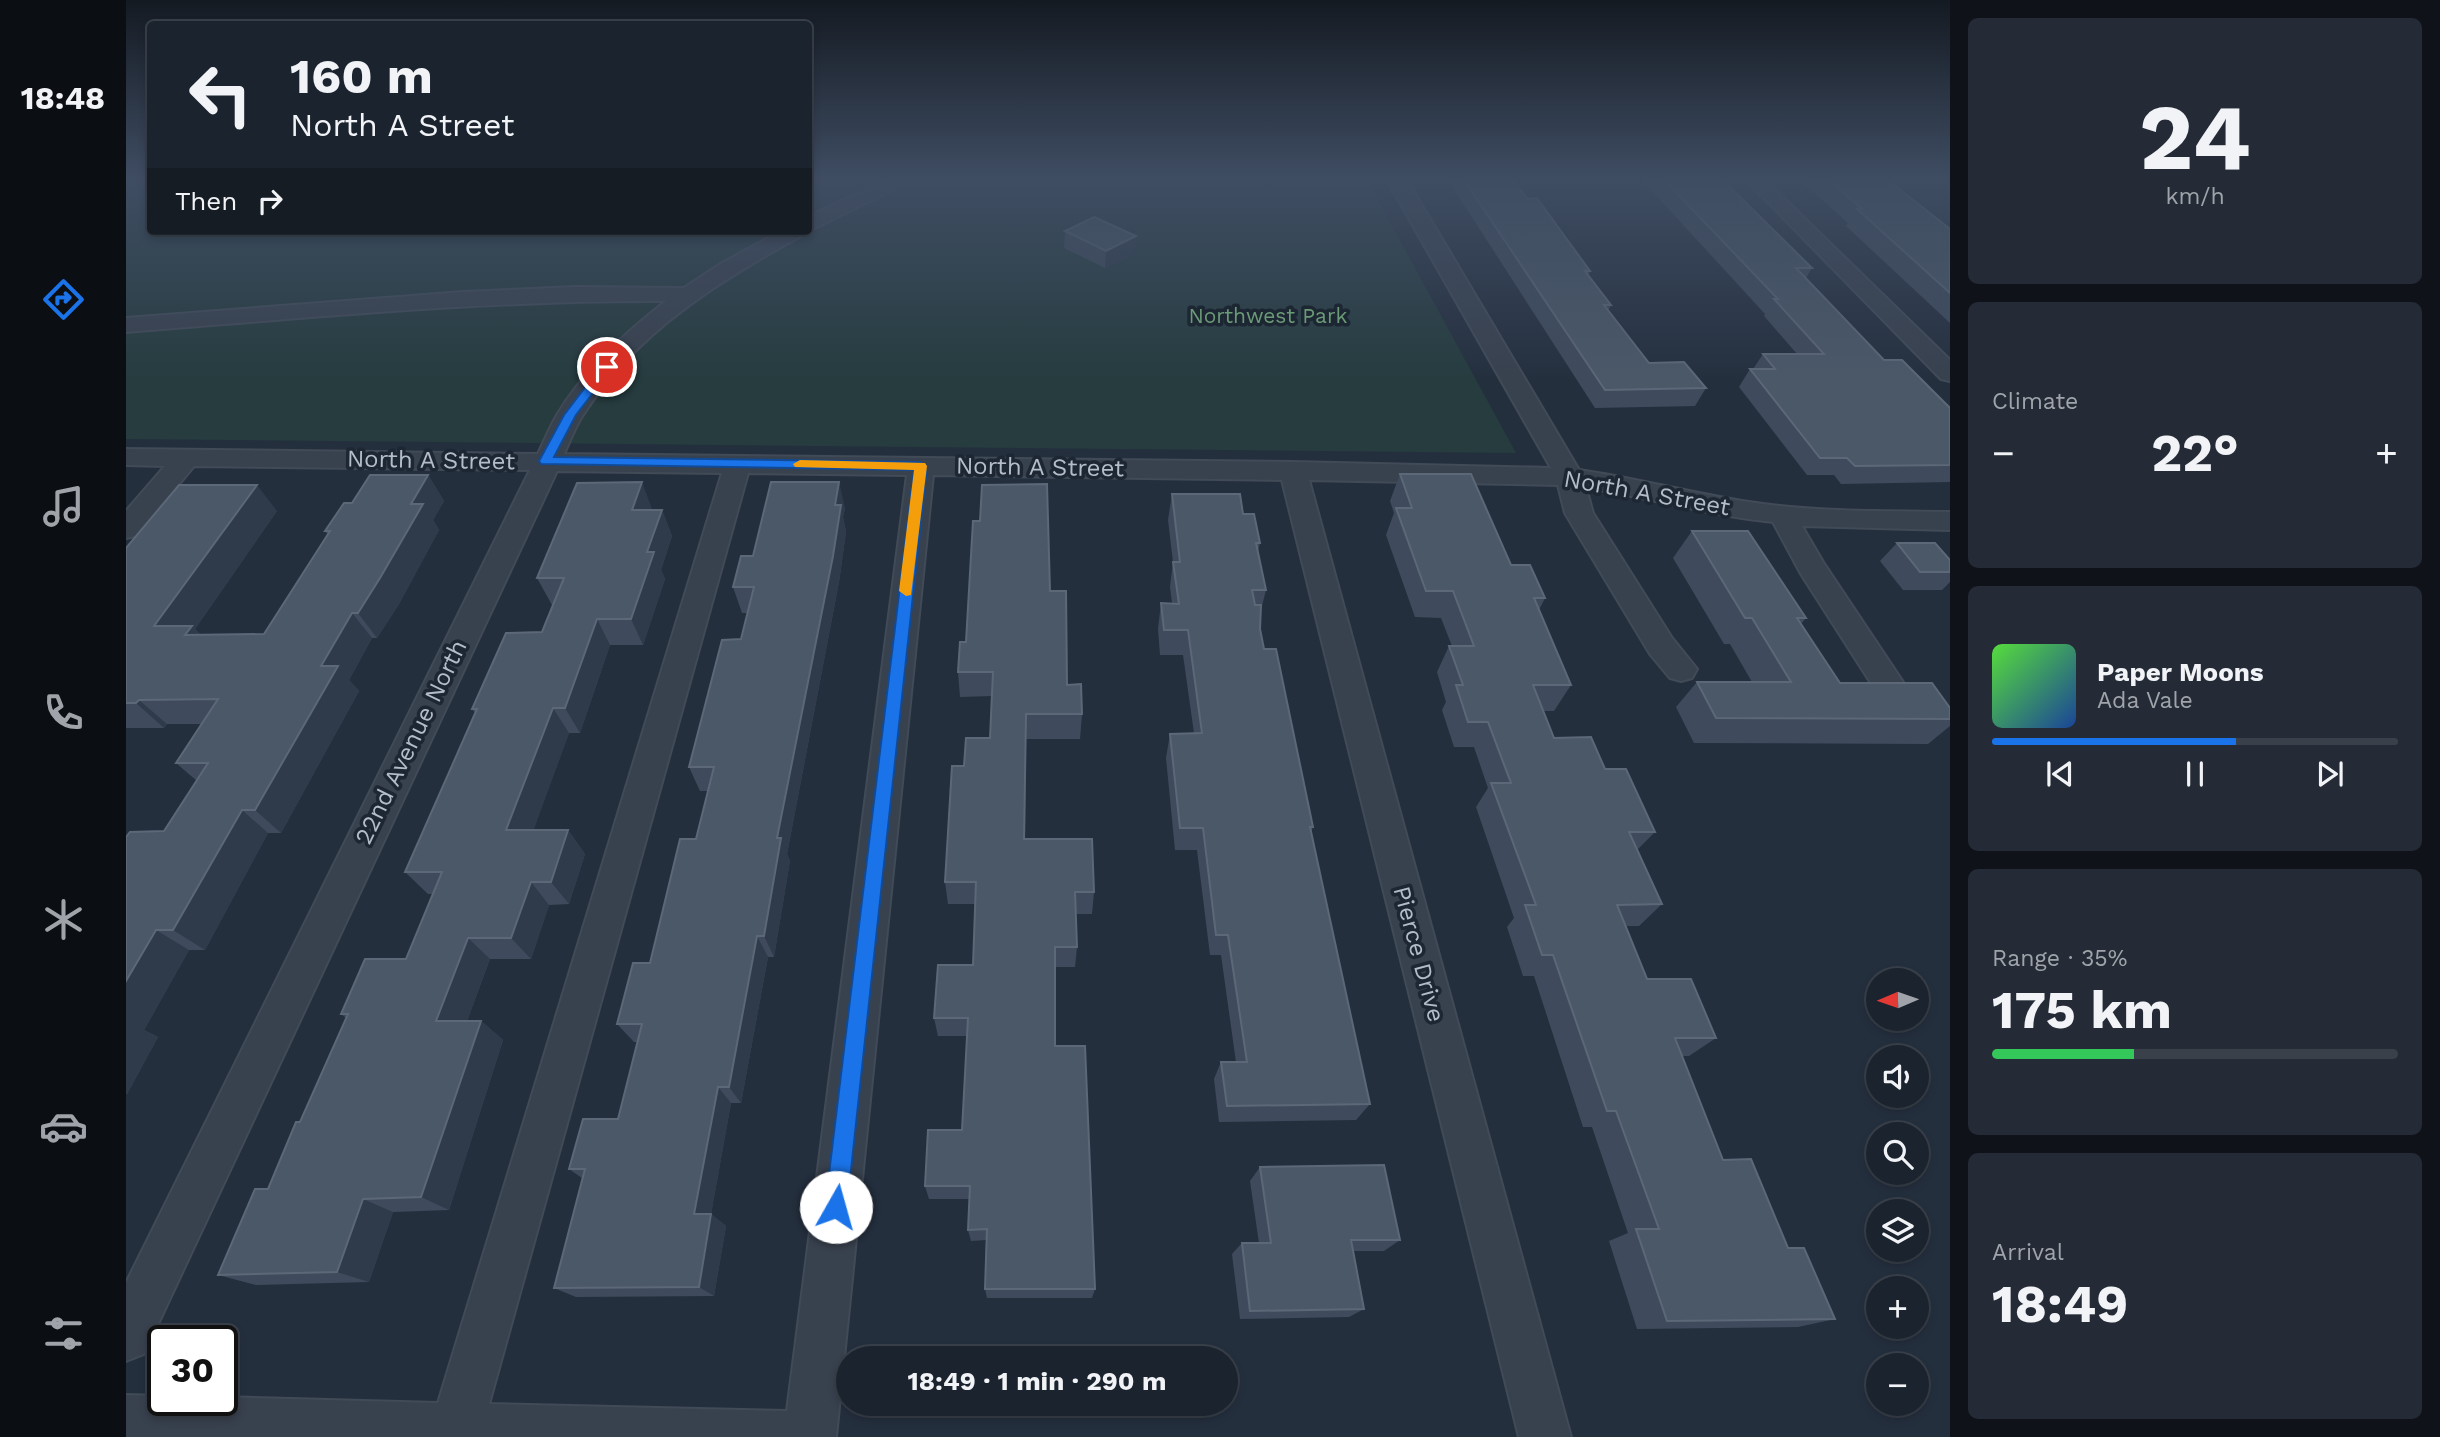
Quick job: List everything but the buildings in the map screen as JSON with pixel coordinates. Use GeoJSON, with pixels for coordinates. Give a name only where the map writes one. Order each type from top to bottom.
{"type":"FeatureCollection","features":[{"type":"Feature","properties":{"kind":"street","name":"22nd Avenue North"},"geometry":{"type":"LineString","coordinates":[[126,1336],[570,415],[607,367],[685,295],[765,247]]}},
{"type":"Feature","properties":{"kind":"street"},"geometry":{"type":"LineString","coordinates":[[1436,247],[1570,477],[1579,513],[1661,646],[1681,669]]}},
{"type":"Feature","properties":{"kind":"street"},"geometry":{"type":"LineString","coordinates":[[1822,247],[1950,374]]}},
{"type":"Feature","properties":{"kind":"street"},"geometry":{"type":"LineString","coordinates":[[126,325],[463,299],[685,295]]}},
{"type":"Feature","properties":{"kind":"street","name":"North A Street"},"geometry":{"type":"LineString","coordinates":[[126,457],[1293,470],[1570,477],[1631,486],[1742,510],[1826,519],[1950,521]]}},
{"type":"Feature","properties":{"kind":"street"},"geometry":{"type":"LineString","coordinates":[[126,529],[187,457]]}},
{"type":"Feature","properties":{"kind":"street"},"geometry":{"type":"LineString","coordinates":[[455,1433],[738,463]]}},
{"type":"Feature","properties":{"kind":"street"},"geometry":{"type":"LineString","coordinates":[[810,1437],[920,466]]}},
{"type":"Feature","properties":{"kind":"street","name":"Pierce Drive"},"geometry":{"type":"LineString","coordinates":[[1293,470],[1545,1437]]}},
{"type":"Feature","properties":{"kind":"street"},"geometry":{"type":"LineString","coordinates":[[1782,514],[1811,567],[1887,682]]}},
{"type":"Feature","properties":{"kind":"street"},"geometry":{"type":"LineString","coordinates":[[126,1421],[455,1433],[791,1437]]}},
{"type":"Feature","properties":{"kind":"green space","name":"Northwest Park"},"geometry":{"type":"Polygon","coordinates":[[[126,247],[1404,247],[1516,453],[126,439],[126,247]]]}},
{"type":"Feature","properties":{"kind":"slow traffic"},"geometry":{"type":"LineString","coordinates":[[800,464],[920,466],[906,591]]}},
{"type":"Feature","properties":{"kind":"route"},"geometry":{"type":"LineString","coordinates":[[607,367],[570,415],[546,461],[920,466],[836,1207]]}}]}
